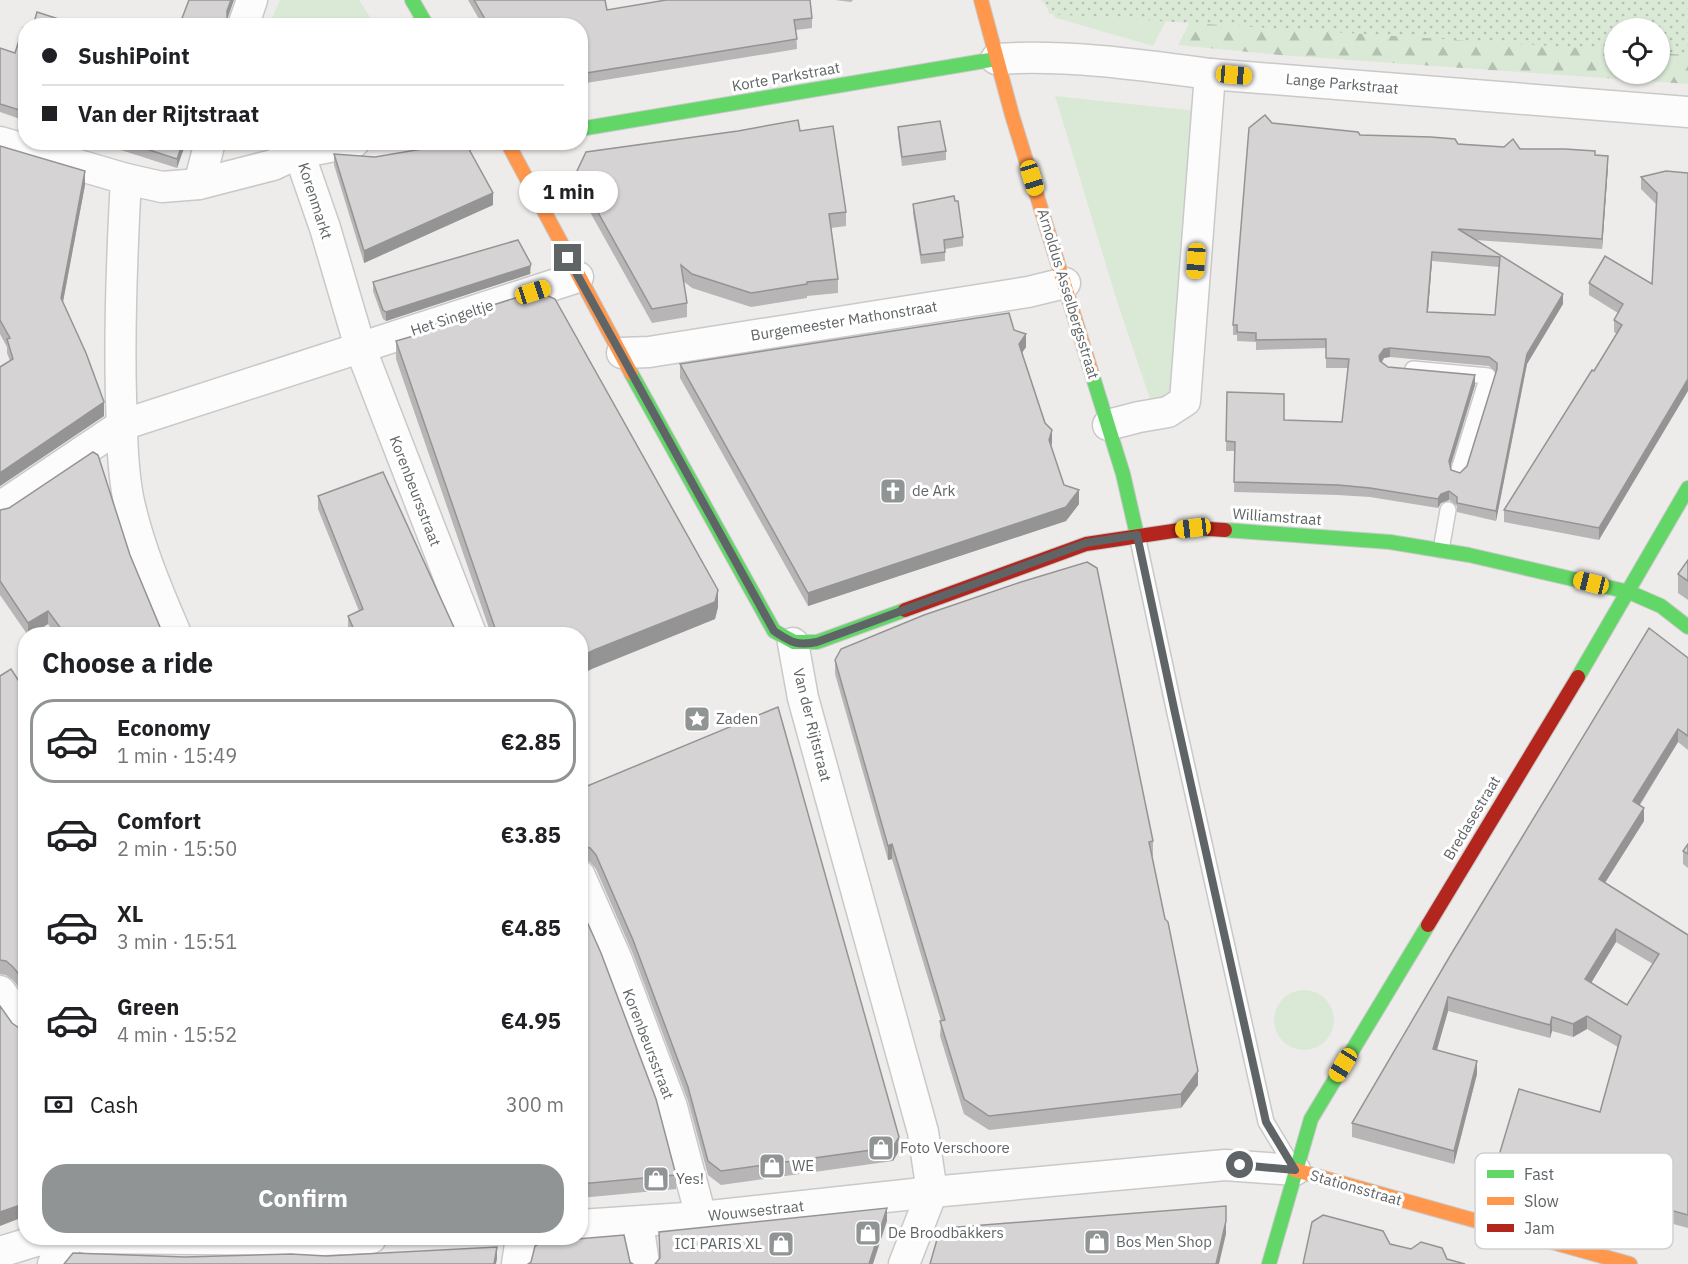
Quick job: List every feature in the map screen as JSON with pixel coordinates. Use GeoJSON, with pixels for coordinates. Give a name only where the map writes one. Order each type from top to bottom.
{"type":"FeatureCollection","features":[{"type":"Feature","properties":{"kind":"street"},"geometry":{"type":"LineString","coordinates":[[246,18],[252,0]]}},
{"type":"Feature","properties":{"kind":"street"},"geometry":{"type":"LineString","coordinates":[[412,0],[422,18]]}},
{"type":"Feature","properties":{"kind":"street","name":"Arnoldus Asselbergsstraat"},"geometry":{"type":"LineString","coordinates":[[981,0],[996,59],[1123,474],[1137,535]]}},
{"type":"Feature","properties":{"kind":"street","name":"Lange Parkstraat"},"geometry":{"type":"LineString","coordinates":[[996,59],[1029,57],[1160,67],[1210,74],[1688,112]]}},
{"type":"Feature","properties":{"kind":"street","name":"Korte Parkstraat"},"geometry":{"type":"LineString","coordinates":[[588,128],[996,59]]}},
{"type":"Feature","properties":{"kind":"street"},"geometry":{"type":"LineString","coordinates":[[1108,425],[1168,412],[1185,401],[1210,74]]}},
{"type":"Feature","properties":{"kind":"street","name":"Korenmarkt"},"geometry":{"type":"LineString","coordinates":[[0,142],[18,147]]}},
{"type":"Feature","properties":{"kind":"street","name":"Korenmarkt"},"geometry":{"type":"LineString","coordinates":[[27,150],[126,179],[162,187],[199,184],[273,165],[299,153],[325,228],[360,347]]}},
{"type":"Feature","properties":{"kind":"street"},"geometry":{"type":"LineString","coordinates":[[199,184],[208,150]]}},
{"type":"Feature","properties":{"kind":"street"},"geometry":{"type":"LineString","coordinates":[[299,153],[314,150]]}},
{"type":"Feature","properties":{"kind":"street"},"geometry":{"type":"LineString","coordinates":[[511,150],[578,277],[774,631],[794,643]]}},
{"type":"Feature","properties":{"kind":"street"},"geometry":{"type":"LineString","coordinates":[[126,179],[120,281],[122,425],[128,497],[151,578],[173,627]]}},
{"type":"Feature","properties":{"kind":"street","name":"Het Singeltje"},"geometry":{"type":"LineString","coordinates":[[360,347],[578,277]]}},
{"type":"Feature","properties":{"kind":"street","name":"Burgemeester Mathonstraat"},"geometry":{"type":"LineString","coordinates":[[622,353],[649,352],[1028,292],[1065,283]]}},
{"type":"Feature","properties":{"kind":"street"},"geometry":{"type":"LineString","coordinates":[[0,507],[122,425],[360,347]]}},
{"type":"Feature","properties":{"kind":"street","name":"Korenbeursstraat"},"geometry":{"type":"LineString","coordinates":[[360,347],[468,627]]}},
{"type":"Feature","properties":{"kind":"street","name":"Bredasestraat"},"geometry":{"type":"LineString","coordinates":[[1269,1264],[1304,1136],[1319,1104],[1629,592],[1688,488]]}},
{"type":"Feature","properties":{"kind":"street","name":"Williamstraat"},"geometry":{"type":"LineString","coordinates":[[794,643],[817,642],[1086,543],[1193,528],[1390,542],[1441,550],[1629,592],[1661,606],[1688,627]]}},
{"type":"Feature","properties":{"kind":"street","name":"Van der Rijtstraat"},"geometry":{"type":"LineString","coordinates":[[794,643],[803,698],[923,1132],[932,1192]]}},
{"type":"Feature","properties":{"kind":"street","name":"Korenbeursstraat"},"geometry":{"type":"LineString","coordinates":[[588,894],[617,960],[672,1107],[701,1217]]}},
{"type":"Feature","properties":{"kind":"street"},"geometry":{"type":"LineString","coordinates":[[0,991],[18,1015]]}},
{"type":"Feature","properties":{"kind":"street","name":"Stationsstraat"},"geometry":{"type":"LineString","coordinates":[[932,1192],[1240,1165],[1295,1170],[1475,1221]]}},
{"type":"Feature","properties":{"kind":"street"},"geometry":{"type":"LineString","coordinates":[[904,1264],[932,1192]]}},
{"type":"Feature","properties":{"kind":"street","name":"Wouwsestraat"},"geometry":{"type":"LineString","coordinates":[[588,1225],[701,1217],[932,1192]]}},
{"type":"Feature","properties":{"kind":"street"},"geometry":{"type":"LineString","coordinates":[[639,1222],[644,1264]]}},
{"type":"Feature","properties":{"kind":"street"},"geometry":{"type":"LineString","coordinates":[[0,1252],[23,1245]]}},
{"type":"Feature","properties":{"kind":"street"},"geometry":{"type":"LineString","coordinates":[[53,1264],[65,1245]]}},
{"type":"Feature","properties":{"kind":"street"},"geometry":{"type":"LineString","coordinates":[[517,1264],[520,1245]]}},
{"type":"Feature","properties":{"kind":"street","name":"Stationsstraat"},"geometry":{"type":"LineString","coordinates":[[1577,1249],[1630,1264]]}},
{"type":"Feature","properties":{"kind":"lane"},"geometry":{"type":"LineString","coordinates":[[1400,368],[1488,376],[1458,473]]}},
{"type":"Feature","properties":{"kind":"lane"},"geometry":{"type":"LineString","coordinates":[[1441,550],[1448,510]]}},
{"type":"Feature","properties":{"kind":"lane","name":"Arnoldus Asselbergsstraat"},"geometry":{"type":"LineString","coordinates":[[1137,535],[1266,1122],[1295,1170]]}},
{"type":"Feature","properties":{"kind":"green space"},"geometry":{"type":"Polygon","coordinates":[[[280,0],[359,0],[371,18],[272,18],[280,0]]]}},
{"type":"Feature","properties":{"kind":"green space"},"geometry":{"type":"Polygon","coordinates":[[[1041,0],[1170,0],[1175,4],[1153,46],[1056,18],[1041,0]]]}},
{"type":"Feature","properties":{"kind":"green space"},"geometry":{"type":"Polygon","coordinates":[[[1045,0],[1688,0],[1688,55],[1670,54],[1670,18],[1604,18],[1604,49],[1049,14],[1045,0]]]}},
{"type":"Feature","properties":{"kind":"green space"},"geometry":{"type":"Polygon","coordinates":[[[1192,18],[1604,44],[1604,78],[1279,55],[1178,45],[1192,18]]]}},
{"type":"Feature","properties":{"kind":"green space"},"geometry":{"type":"Polygon","coordinates":[[[1688,43],[1688,84],[1670,83],[1670,44],[1688,43]]]}},
{"type":"Feature","properties":{"kind":"green space"},"geometry":{"type":"Polygon","coordinates":[[[1055,96],[1197,111],[1177,391],[1151,402],[1117,301],[1055,96]]]}},
{"type":"Feature","properties":{"kind":"green space"},"geometry":{"type":"Polygon","coordinates":[[[1304,990],[1321,995],[1329,1003],[1334,1020],[1329,1037],[1321,1045],[1304,1050],[1287,1045],[1279,1037],[1274,1020],[1279,1003],[1287,995],[1304,990]]]}},
{"type":"Feature","properties":{"kind":"building"},"geometry":{"type":"Polygon","coordinates":[[[189,0],[231,0],[227,18],[182,18],[189,0]]]}},
{"type":"Feature","properties":{"kind":"building"},"geometry":{"type":"Polygon","coordinates":[[[474,0],[605,0],[607,10],[666,0],[810,0],[812,18],[794,20],[797,39],[588,73],[588,18],[484,18],[474,0]]]}},
{"type":"Feature","properties":{"kind":"building"},"geometry":{"type":"Polygon","coordinates":[[[37,12],[55,18],[35,18],[37,12]]]}},
{"type":"Feature","properties":{"kind":"building"},"geometry":{"type":"Polygon","coordinates":[[[18,44],[18,110],[0,104],[0,48],[15,53],[18,44]]]}},
{"type":"Feature","properties":{"kind":"building"},"geometry":{"type":"Polygon","coordinates":[[[1265,115],[1272,123],[1358,132],[1360,135],[1455,139],[1458,144],[1504,147],[1513,139],[1520,149],[1595,151],[1595,155],[1608,156],[1602,239],[1458,229],[1563,294],[1527,354],[1496,511],[1457,503],[1457,497],[1449,491],[1441,494],[1438,499],[1338,485],[1234,482],[1235,442],[1226,441],[1227,392],[1284,394],[1284,420],[1342,422],[1349,359],[1326,358],[1326,339],[1256,340],[1256,333],[1237,332],[1237,325],[1233,325],[1249,128],[1265,115]],[[1432,252],[1427,312],[1495,315],[1500,257],[1432,252]],[[1384,349],[1379,356],[1380,361],[1388,367],[1475,375],[1449,461],[1451,470],[1460,473],[1467,466],[1497,363],[1489,357],[1384,349]]]}},
{"type":"Feature","properties":{"kind":"building"},"geometry":{"type":"Polygon","coordinates":[[[798,120],[800,131],[833,126],[846,212],[829,214],[838,279],[807,282],[807,284],[751,293],[692,274],[681,265],[687,303],[652,309],[576,173],[586,152],[738,131],[798,120]]]}},
{"type":"Feature","properties":{"kind":"building"},"geometry":{"type":"Polygon","coordinates":[[[940,121],[946,151],[902,157],[898,127],[940,121]]]}},
{"type":"Feature","properties":{"kind":"building"},"geometry":{"type":"Polygon","coordinates":[[[0,146],[85,171],[61,298],[86,353],[104,402],[0,473],[0,367],[13,359],[7,339],[10,338],[0,320],[0,146]]]}},
{"type":"Feature","properties":{"kind":"building"},"geometry":{"type":"Polygon","coordinates":[[[149,150],[180,150],[177,159],[149,150]]]}},
{"type":"Feature","properties":{"kind":"building"},"geometry":{"type":"Polygon","coordinates":[[[417,150],[469,150],[493,193],[364,251],[334,154],[375,157],[417,150]]]}},
{"type":"Feature","properties":{"kind":"building"},"geometry":{"type":"Polygon","coordinates":[[[1666,171],[1688,173],[1688,379],[1599,528],[1504,510],[1622,325],[1614,320],[1623,304],[1589,283],[1605,256],[1652,284],[1657,193],[1641,177],[1666,171]]]}},
{"type":"Feature","properties":{"kind":"building"},"geometry":{"type":"Polygon","coordinates":[[[954,196],[955,201],[958,201],[963,237],[944,240],[945,252],[921,255],[913,204],[954,196]]]}},
{"type":"Feature","properties":{"kind":"building"},"geometry":{"type":"Polygon","coordinates":[[[518,240],[530,266],[386,312],[383,310],[373,282],[518,240]]]}},
{"type":"Feature","properties":{"kind":"building"},"geometry":{"type":"Polygon","coordinates":[[[537,291],[555,299],[718,590],[715,602],[588,653],[588,627],[495,627],[396,341],[434,330],[427,326],[537,291]]]}},
{"type":"Feature","properties":{"kind":"building"},"geometry":{"type":"Polygon","coordinates":[[[1009,313],[1014,330],[1026,334],[1019,344],[1045,423],[1052,430],[1049,440],[1064,485],[1079,490],[1066,507],[808,593],[680,364],[1009,313]]]}},
{"type":"Feature","properties":{"kind":"building"},"geometry":{"type":"Polygon","coordinates":[[[93,452],[98,455],[130,555],[160,627],[60,627],[48,611],[28,623],[0,581],[0,510],[9,508],[93,452]]]}},
{"type":"Feature","properties":{"kind":"building"},"geometry":{"type":"Polygon","coordinates":[[[383,472],[454,627],[353,627],[348,616],[363,609],[318,496],[383,472]]]}},
{"type":"Feature","properties":{"kind":"building"},"geometry":{"type":"Polygon","coordinates":[[[1688,560],[1688,581],[1678,574],[1688,560]]]}},
{"type":"Feature","properties":{"kind":"building"},"geometry":{"type":"Polygon","coordinates":[[[1087,562],[1097,568],[1153,841],[1149,842],[1165,919],[1168,922],[1198,1071],[1181,1094],[989,1116],[964,1099],[940,1021],[945,1020],[892,844],[888,846],[835,660],[841,649],[924,615],[1087,562]]]}},
{"type":"Feature","properties":{"kind":"building"},"geometry":{"type":"Polygon","coordinates":[[[1649,628],[1688,658],[1688,736],[1678,729],[1633,801],[1644,808],[1599,879],[1688,935],[1688,1215],[1673,1211],[1673,1153],[1500,1153],[1519,1089],[1600,1112],[1621,1036],[1587,1016],[1573,1024],[1552,1017],[1550,1025],[1448,997],[1433,1049],[1477,1061],[1454,1151],[1352,1123],[1450,956],[1649,628]],[[1616,929],[1585,979],[1627,1005],[1659,954],[1616,929]]]}},
{"type":"Feature","properties":{"kind":"building"},"geometry":{"type":"Polygon","coordinates":[[[11,669],[18,680],[18,973],[6,961],[0,960],[0,676],[11,669]]]}},
{"type":"Feature","properties":{"kind":"building"},"geometry":{"type":"Polygon","coordinates":[[[778,707],[899,1137],[893,1147],[721,1171],[708,1161],[688,1087],[633,940],[596,855],[588,847],[588,786],[778,707]]]}},
{"type":"Feature","properties":{"kind":"building"},"geometry":{"type":"Polygon","coordinates":[[[1688,844],[1688,854],[1683,851],[1688,844]]]}},
{"type":"Feature","properties":{"kind":"building"},"geometry":{"type":"Polygon","coordinates":[[[588,924],[656,1099],[676,1175],[588,1183],[588,924]]]}},
{"type":"Feature","properties":{"kind":"building"},"geometry":{"type":"Polygon","coordinates":[[[0,1006],[12,1023],[18,1027],[18,1206],[0,1212],[0,1006]]]}},
{"type":"Feature","properties":{"kind":"building"},"geometry":{"type":"Polygon","coordinates":[[[1226,1206],[1226,1221],[1216,1264],[930,1264],[938,1236],[946,1228],[1226,1206]]]}},
{"type":"Feature","properties":{"kind":"building"},"geometry":{"type":"Polygon","coordinates":[[[887,1208],[869,1264],[655,1264],[660,1258],[659,1232],[887,1208]]]}},
{"type":"Feature","properties":{"kind":"building"},"geometry":{"type":"Polygon","coordinates":[[[1323,1215],[1383,1231],[1390,1244],[1411,1249],[1421,1242],[1442,1248],[1447,1259],[1465,1264],[1303,1264],[1312,1222],[1323,1215]]]}},
{"type":"Feature","properties":{"kind":"building"},"geometry":{"type":"Polygon","coordinates":[[[624,1235],[630,1262],[633,1264],[528,1264],[531,1262],[537,1245],[588,1245],[588,1238],[624,1235]]]}},
{"type":"Feature","properties":{"kind":"building"},"geometry":{"type":"Polygon","coordinates":[[[497,1247],[494,1264],[64,1264],[73,1253],[185,1257],[291,1254],[326,1256],[497,1247]]]}},
{"type":"Feature","properties":{"kind":"traffic: fast"},"geometry":{"type":"LineString","coordinates":[[412,0],[422,18]]}},
{"type":"Feature","properties":{"kind":"traffic: fast"},"geometry":{"type":"LineString","coordinates":[[588,128],[996,59]]}},
{"type":"Feature","properties":{"kind":"traffic: fast"},"geometry":{"type":"LineString","coordinates":[[631,373],[774,631],[794,642],[817,642],[905,610]]}},
{"type":"Feature","properties":{"kind":"traffic: fast"},"geometry":{"type":"LineString","coordinates":[[1092,374],[1123,474],[1137,535]]}},
{"type":"Feature","properties":{"kind":"traffic: fast"},"geometry":{"type":"LineString","coordinates":[[1578,677],[1688,488]]}},
{"type":"Feature","properties":{"kind":"traffic: fast"},"geometry":{"type":"LineString","coordinates":[[1225,530],[1390,542],[1469,555],[1629,592],[1661,606],[1688,627]]}},
{"type":"Feature","properties":{"kind":"traffic: fast"},"geometry":{"type":"LineString","coordinates":[[1269,1264],[1311,1119],[1428,925]]}},
{"type":"Feature","properties":{"kind":"traffic: slow"},"geometry":{"type":"LineString","coordinates":[[981,0],[1012,115],[1092,374]]}},
{"type":"Feature","properties":{"kind":"traffic: slow"},"geometry":{"type":"LineString","coordinates":[[511,150],[631,373]]}},
{"type":"Feature","properties":{"kind":"traffic: slow"},"geometry":{"type":"LineString","coordinates":[[1295,1170],[1475,1221]]}},
{"type":"Feature","properties":{"kind":"traffic: slow"},"geometry":{"type":"LineString","coordinates":[[1577,1249],[1630,1264]]}},
{"type":"Feature","properties":{"kind":"traffic: jam"},"geometry":{"type":"LineString","coordinates":[[905,610],[1086,544],[1193,528],[1225,530]]}},
{"type":"Feature","properties":{"kind":"traffic: jam"},"geometry":{"type":"LineString","coordinates":[[1428,925],[1578,677]]}},
{"type":"Feature","properties":{"kind":"place","name":"de Ark"},"geometry":{"type":"Point","coordinates":[893,491]}},
{"type":"Feature","properties":{"kind":"place","name":"Zaden"},"geometry":{"type":"Point","coordinates":[697,719]}},
{"type":"Feature","properties":{"kind":"place","name":"Foto Verschoore"},"geometry":{"type":"Point","coordinates":[881,1148]}},
{"type":"Feature","properties":{"kind":"place","name":"WE"},"geometry":{"type":"Point","coordinates":[772,1166]}},
{"type":"Feature","properties":{"kind":"place","name":"Yes!"},"geometry":{"type":"Point","coordinates":[656,1179]}},
{"type":"Feature","properties":{"kind":"place","name":"De Broodbakkers"},"geometry":{"type":"Point","coordinates":[868,1233]}},
{"type":"Feature","properties":{"kind":"place","name":"Bos Men Shop"},"geometry":{"type":"Point","coordinates":[1097,1242]}},
{"type":"Feature","properties":{"kind":"place","name":"ICI PARIS XL"},"geometry":{"type":"Point","coordinates":[781,1244]}},
{"type":"Feature","properties":{"kind":"route"},"geometry":{"type":"LineString","coordinates":[[568,258],[774,631],[794,643],[817,642],[1086,543],[1137,535],[1266,1122],[1295,1170],[1240,1165]]}}]}
